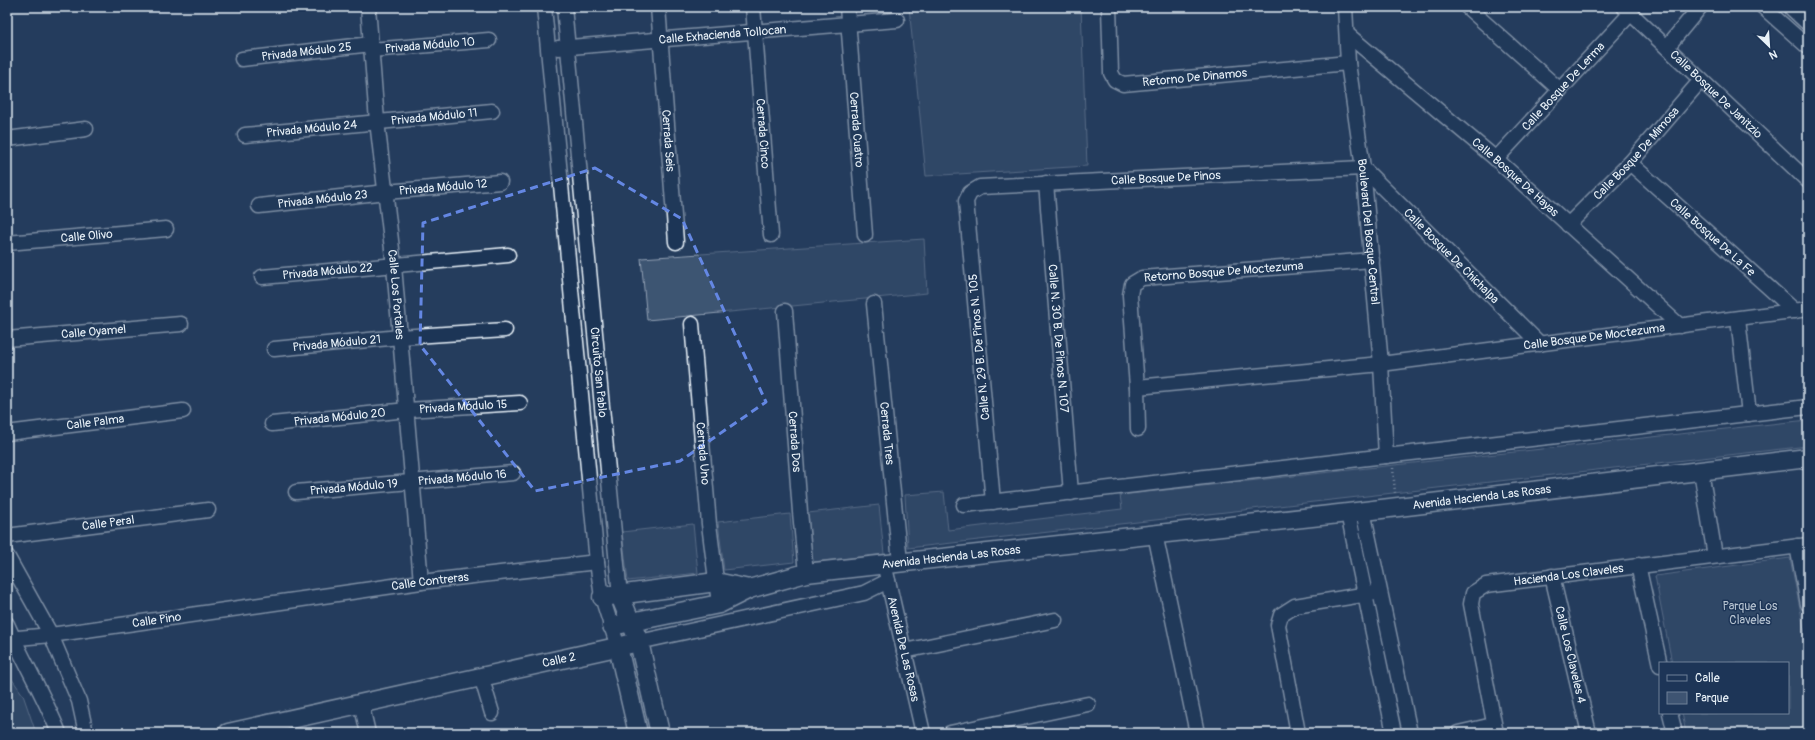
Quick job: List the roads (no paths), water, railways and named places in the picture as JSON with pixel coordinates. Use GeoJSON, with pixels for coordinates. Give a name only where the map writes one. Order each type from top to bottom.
{"type":"FeatureCollection","features":[{"type":"Feature","properties":{"kind":"main road"},"geometry":{"type":"LineString","coordinates":[[1793,7],[1808,21]]}},
{"type":"Feature","properties":{"kind":"main road","name":"Avenida Hacienda Las Rosas"},"geometry":{"type":"LineString","coordinates":[[612,626],[719,604],[750,589],[806,573],[891,569],[1156,534],[1356,512],[1808,458]]}},
{"type":"Feature","properties":{"kind":"main road","name":"Avenida Hacienda Las Rosas"},"geometry":{"type":"LineString","coordinates":[[602,597],[620,596],[716,582],[750,589]]}},
{"type":"Feature","properties":{"kind":"main road","name":"Circuito San Pablo"},"geometry":{"type":"LineString","coordinates":[[620,596],[639,642],[660,733]]}},
{"type":"Feature","properties":{"kind":"main road","name":"Calle 2"},"geometry":{"type":"LineString","coordinates":[[230,733],[639,642]]}},
{"type":"Feature","properties":{"kind":"main road","name":"Circuito San Pablo"},"geometry":{"type":"LineString","coordinates":[[618,647],[638,733]]}},
{"type":"Feature","properties":{"kind":"street","name":"Calle Los Portales"},"geometry":{"type":"LineString","coordinates":[[368,7],[377,121],[394,266],[407,410],[411,482],[421,582]]}},
{"type":"Feature","properties":{"kind":"street","name":"Circuito San Pablo"},"geometry":{"type":"LineString","coordinates":[[544,7],[597,562],[602,597],[618,647]]}},
{"type":"Feature","properties":{"kind":"street","name":"Circuito San Pablo"},"geometry":{"type":"LineString","coordinates":[[564,7],[620,596]]}},
{"type":"Feature","properties":{"kind":"street"},"geometry":{"type":"LineString","coordinates":[[658,7],[660,40]]}},
{"type":"Feature","properties":{"kind":"street"},"geometry":{"type":"LineString","coordinates":[[753,7],[755,32]]}},
{"type":"Feature","properties":{"kind":"street"},"geometry":{"type":"LineString","coordinates":[[847,7],[848,24]]}},
{"type":"Feature","properties":{"kind":"street","name":"Retorno De Dinamos"},"geometry":{"type":"LineString","coordinates":[[1109,7],[1111,73],[1115,80],[1123,84],[1348,63]]}},
{"type":"Feature","properties":{"kind":"street","name":"Boulevard Del Bosque Central"},"geometry":{"type":"LineString","coordinates":[[1345,7],[1348,63],[1363,168],[1389,456]]}},
{"type":"Feature","properties":{"kind":"street"},"geometry":{"type":"LineString","coordinates":[[1467,7],[1560,90]]}},
{"type":"Feature","properties":{"kind":"street"},"geometry":{"type":"LineString","coordinates":[[1667,47],[1700,7]]}},
{"type":"Feature","properties":{"kind":"street"},"geometry":{"type":"LineString","coordinates":[[1763,7],[1808,47]]}},
{"type":"Feature","properties":{"kind":"street","name":"Calle Bosque De Lerma"},"geometry":{"type":"LineString","coordinates":[[1496,159],[1560,90],[1628,10]]}},
{"type":"Feature","properties":{"kind":"street","name":"Calle Bosque De Janitzio"},"geometry":{"type":"LineString","coordinates":[[1628,10],[1808,181]]}},
{"type":"Feature","properties":{"kind":"street","name":"Calle Exhacienda Tollocan"},"geometry":{"type":"LineString","coordinates":[[548,49],[896,20]]}},
{"type":"Feature","properties":{"kind":"street","name":"Cerrada Cuatro"},"geometry":{"type":"LineString","coordinates":[[848,24],[865,235]]}},
{"type":"Feature","properties":{"kind":"street","name":"Cerrada Cinco"},"geometry":{"type":"LineString","coordinates":[[755,32],[771,235]]}},
{"type":"Feature","properties":{"kind":"street","name":"Calle Bosque De Hayas"},"geometry":{"type":"LineString","coordinates":[[1347,34],[1496,159],[1680,326]]}},
{"type":"Feature","properties":{"kind":"street","name":"Privada Módulo 10"},"geometry":{"type":"LineString","coordinates":[[371,47],[489,40]]}},
{"type":"Feature","properties":{"kind":"street","name":"Cerrada Seis"},"geometry":{"type":"LineString","coordinates":[[660,40],[676,242]]}},
{"type":"Feature","properties":{"kind":"street","name":"Privada Módulo 25"},"geometry":{"type":"LineString","coordinates":[[242,59],[371,47]]}},
{"type":"Feature","properties":{"kind":"street","name":"Calle Bosque De Mimosa"},"geometry":{"type":"LineString","coordinates":[[1568,224],[1630,163],[1701,80]]}},
{"type":"Feature","properties":{"kind":"street","name":"Privada Módulo 11"},"geometry":{"type":"LineString","coordinates":[[377,121],[492,111]]}},
{"type":"Feature","properties":{"kind":"street","name":"Privada Módulo 24"},"geometry":{"type":"LineString","coordinates":[[245,135],[377,121]]}},
{"type":"Feature","properties":{"kind":"street"},"geometry":{"type":"LineString","coordinates":[[7,139],[86,129]]}},
{"type":"Feature","properties":{"kind":"street","name":"Calle Bosque De La Fe"},"geometry":{"type":"LineString","coordinates":[[1630,163],[1801,310]]}},
{"type":"Feature","properties":{"kind":"street","name":"Calle Bosque De Pinos"},"geometry":{"type":"LineString","coordinates":[[970,193],[980,187],[1363,168]]}},
{"type":"Feature","properties":{"kind":"street","name":"Calle Bosque De Chichalpa"},"geometry":{"type":"LineString","coordinates":[[1363,168],[1540,344]]}},
{"type":"Feature","properties":{"kind":"street","name":"Privada Módulo 12"},"geometry":{"type":"LineString","coordinates":[[386,192],[500,182]]}},
{"type":"Feature","properties":{"kind":"street","name":"Calle N. 30 B. De Pinos N. 107"},"geometry":{"type":"LineString","coordinates":[[1046,184],[1072,493]]}},
{"type":"Feature","properties":{"kind":"street","name":"Privada Módulo 23"},"geometry":{"type":"LineString","coordinates":[[259,206],[386,192]]}},
{"type":"Feature","properties":{"kind":"street","name":"Calle N. 29 B. De Pinos N. 105"},"geometry":{"type":"LineString","coordinates":[[970,193],[966,201],[993,502]]}},
{"type":"Feature","properties":{"kind":"street","name":"Calle Olivo"},"geometry":{"type":"LineString","coordinates":[[7,244],[166,229]]}},
{"type":"Feature","properties":{"kind":"street","name":"Privada Módulo 22"},"geometry":{"type":"LineString","coordinates":[[262,277],[508,255]]}},
{"type":"Feature","properties":{"kind":"street","name":"Retorno Bosque De Moctezuma"},"geometry":{"type":"LineString","coordinates":[[1138,429],[1137,387],[1130,295],[1132,284],[1142,278],[1372,260]]}},
{"type":"Feature","properties":{"kind":"street","name":"Cerrada Tres"},"geometry":{"type":"LineString","coordinates":[[874,304],[891,569]]}},
{"type":"Feature","properties":{"kind":"street","name":"Calle Bosque De Moctezuma"},"geometry":{"type":"LineString","coordinates":[[1381,364],[1801,310]]}},
{"type":"Feature","properties":{"kind":"street","name":"Cerrada Dos"},"geometry":{"type":"LineString","coordinates":[[784,311],[806,573]]}},
{"type":"Feature","properties":{"kind":"street"},"geometry":{"type":"LineString","coordinates":[[1738,319],[1749,414]]}},
{"type":"Feature","properties":{"kind":"street","name":"Calle Oyamel"},"geometry":{"type":"LineString","coordinates":[[7,339],[181,324]]}},
{"type":"Feature","properties":{"kind":"street","name":"Cerrada Uno"},"geometry":{"type":"LineString","coordinates":[[692,324],[709,524],[719,604]]}},
{"type":"Feature","properties":{"kind":"street","name":"Privada Módulo 21"},"geometry":{"type":"LineString","coordinates":[[274,349],[400,337],[505,330]]}},
{"type":"Feature","properties":{"kind":"street"},"geometry":{"type":"LineString","coordinates":[[1137,387],[1381,364]]}},
{"type":"Feature","properties":{"kind":"street","name":"Privada Módulo 15"},"geometry":{"type":"LineString","coordinates":[[407,410],[520,403]]}},
{"type":"Feature","properties":{"kind":"street"},"geometry":{"type":"LineString","coordinates":[[964,505],[1808,407]]}},
{"type":"Feature","properties":{"kind":"street","name":"Privada Módulo 20"},"geometry":{"type":"LineString","coordinates":[[272,424],[407,410]]}},
{"type":"Feature","properties":{"kind":"street","name":"Calle Palma"},"geometry":{"type":"LineString","coordinates":[[7,433],[183,411]]}},
{"type":"Feature","properties":{"kind":"street"},"geometry":{"type":"LineString","coordinates":[[1701,471],[1715,556]]}},
{"type":"Feature","properties":{"kind":"street","name":"Privada Módulo 16"},"geometry":{"type":"LineString","coordinates":[[411,482],[513,474]]}},
{"type":"Feature","properties":{"kind":"street","name":"Privada Módulo 19"},"geometry":{"type":"LineString","coordinates":[[296,492],[411,482]]}},
{"type":"Feature","properties":{"kind":"street","name":"Calle Peral"},"geometry":{"type":"LineString","coordinates":[[7,536],[208,510]]}},
{"type":"Feature","properties":{"kind":"street"},"geometry":{"type":"LineString","coordinates":[[1356,512],[1380,592],[1410,733]]}},
{"type":"Feature","properties":{"kind":"street"},"geometry":{"type":"LineString","coordinates":[[1356,512],[1365,595],[1394,733]]}},
{"type":"Feature","properties":{"kind":"street"},"geometry":{"type":"LineString","coordinates":[[1156,534],[1197,733]]}},
{"type":"Feature","properties":{"kind":"street"},"geometry":{"type":"LineString","coordinates":[[1802,546],[1808,604]]}},
{"type":"Feature","properties":{"kind":"street","name":"Hacienda Los Claveles"},"geometry":{"type":"LineString","coordinates":[[1495,729],[1471,604],[1473,593],[1486,585],[1802,546]]}},
{"type":"Feature","properties":{"kind":"street"},"geometry":{"type":"LineString","coordinates":[[7,556],[51,635],[79,701],[86,733]]}},
{"type":"Feature","properties":{"kind":"street","name":"Calle Contreras"},"geometry":{"type":"LineString","coordinates":[[264,604],[421,582],[597,562]]}},
{"type":"Feature","properties":{"kind":"street"},"geometry":{"type":"LineString","coordinates":[[1638,566],[1659,662]]}},
{"type":"Feature","properties":{"kind":"street","name":"Calle 2"},"geometry":{"type":"LineString","coordinates":[[639,642],[864,593],[891,569]]}},
{"type":"Feature","properties":{"kind":"street","name":"Avenida De Las Rosas"},"geometry":{"type":"LineString","coordinates":[[891,569],[904,652],[923,733]]}},
{"type":"Feature","properties":{"kind":"street","name":"Calle Los Claveles 4"},"geometry":{"type":"LineString","coordinates":[[1552,576],[1590,733]]}},
{"type":"Feature","properties":{"kind":"street"},"geometry":{"type":"LineString","coordinates":[[1298,733],[1278,625],[1281,614],[1295,606],[1380,592]]}},
{"type":"Feature","properties":{"kind":"street","name":"Calle Pino"},"geometry":{"type":"LineString","coordinates":[[10,639],[51,635],[264,604]]}},
{"type":"Feature","properties":{"kind":"street"},"geometry":{"type":"LineString","coordinates":[[904,652],[1055,620]]}},
{"type":"Feature","properties":{"kind":"street"},"geometry":{"type":"LineString","coordinates":[[7,624],[10,639],[47,703],[59,733]]}},
{"type":"Feature","properties":{"kind":"street"},"geometry":{"type":"LineString","coordinates":[[481,676],[492,714]]}},
{"type":"Feature","properties":{"kind":"street"},"geometry":{"type":"LineString","coordinates":[[361,703],[368,733]]}},
{"type":"Feature","properties":{"kind":"street"},"geometry":{"type":"LineString","coordinates":[[950,733],[1088,704]]}},
{"type":"Feature","properties":{"kind":"street"},"geometry":{"type":"LineString","coordinates":[[1670,714],[1675,733]]}},
{"type":"Feature","properties":{"kind":"street"},"geometry":{"type":"LineString","coordinates":[[1458,733],[1495,729]]}},
{"type":"Feature","properties":{"kind":"park label","name":"Parque Los Claveles"},"geometry":{"type":"Point","coordinates":[1750,613]}}]}
